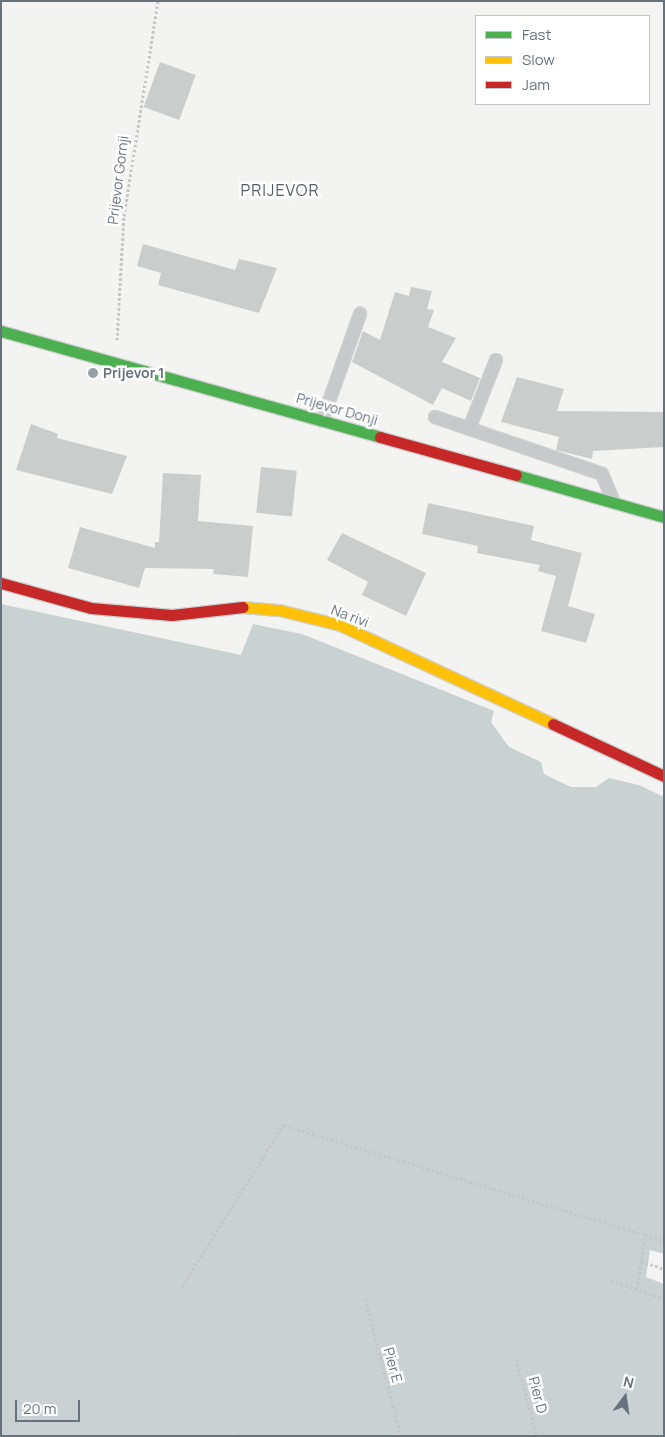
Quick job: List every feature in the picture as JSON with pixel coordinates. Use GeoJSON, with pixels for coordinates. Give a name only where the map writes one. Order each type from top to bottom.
{"type":"FeatureCollection","features":[{"type":"Feature","properties":{"kind":"street","name":"Prijevor Donji"},"geometry":{"type":"LineString","coordinates":[[1,331],[664,517]]}},
{"type":"Feature","properties":{"kind":"street","name":"Na rivi"},"geometry":{"type":"LineString","coordinates":[[1,583],[91,608],[172,615],[235,606],[280,610],[340,625],[664,776]]}},
{"type":"Feature","properties":{"kind":"lane"},"geometry":{"type":"LineString","coordinates":[[322,421],[360,314]]}},
{"type":"Feature","properties":{"kind":"lane"},"geometry":{"type":"LineString","coordinates":[[469,429],[496,360]]}},
{"type":"Feature","properties":{"kind":"lane"},"geometry":{"type":"LineString","coordinates":[[435,418],[602,474],[614,502]]}},
{"type":"Feature","properties":{"kind":"path","name":"Prijevor Gornji"},"geometry":{"type":"LineString","coordinates":[[114,363],[124,216],[158,1]]}},
{"type":"Feature","properties":{"kind":"path"},"geometry":{"type":"LineString","coordinates":[[182,1288],[283,1124],[664,1241]]}},
{"type":"Feature","properties":{"kind":"path"},"geometry":{"type":"LineString","coordinates":[[637,1289],[645,1235]]}},
{"type":"Feature","properties":{"kind":"path"},"geometry":{"type":"LineString","coordinates":[[641,1261],[664,1269]]}},
{"type":"Feature","properties":{"kind":"path"},"geometry":{"type":"LineString","coordinates":[[611,1280],[664,1298]]}},
{"type":"Feature","properties":{"kind":"path","name":"Pier E"},"geometry":{"type":"LineString","coordinates":[[365,1299],[400,1436]]}},
{"type":"Feature","properties":{"kind":"path","name":"Pier D"},"geometry":{"type":"LineString","coordinates":[[516,1360],[537,1436]]}},
{"type":"Feature","properties":{"kind":"shaded area"},"geometry":{"type":"Polygon","coordinates":[[[1,604],[241,655],[253,624],[302,634],[494,711],[491,722],[509,747],[541,762],[544,774],[571,787],[596,787],[609,778],[639,785],[664,797],[664,1254],[650,1250],[646,1277],[664,1284],[664,1436],[1,1436],[1,604]]]}},
{"type":"Feature","properties":{"kind":"building"},"geometry":{"type":"Polygon","coordinates":[[[160,62],[196,75],[179,120],[144,107],[160,62]]]}},
{"type":"Feature","properties":{"kind":"building"},"geometry":{"type":"Polygon","coordinates":[[[143,244],[235,270],[239,259],[277,268],[259,313],[158,285],[161,273],[137,266],[143,244]]]}},
{"type":"Feature","properties":{"kind":"building"},"geometry":{"type":"Polygon","coordinates":[[[411,287],[432,291],[427,309],[434,310],[428,327],[456,338],[442,362],[480,378],[471,401],[442,388],[433,405],[352,362],[363,331],[380,340],[395,292],[409,296],[411,287]]]}},
{"type":"Feature","properties":{"kind":"building"},"geometry":{"type":"Polygon","coordinates":[[[517,377],[564,389],[557,411],[664,412],[664,447],[593,451],[592,459],[556,450],[559,437],[501,422],[517,377]]]}},
{"type":"Feature","properties":{"kind":"building"},"geometry":{"type":"Polygon","coordinates":[[[31,424],[58,434],[57,438],[127,456],[112,494],[16,470],[31,424]]]}},
{"type":"Feature","properties":{"kind":"building"},"geometry":{"type":"Polygon","coordinates":[[[261,467],[297,471],[292,517],[256,513],[261,467]]]}},
{"type":"Feature","properties":{"kind":"building"},"geometry":{"type":"Polygon","coordinates":[[[163,473],[201,475],[198,521],[253,526],[248,577],[213,574],[214,569],[145,568],[139,588],[68,568],[80,527],[155,548],[155,542],[159,542],[163,473]]]}},
{"type":"Feature","properties":{"kind":"building"},"geometry":{"type":"Polygon","coordinates":[[[428,503],[534,526],[531,540],[582,553],[568,606],[595,614],[586,643],[541,631],[556,576],[538,571],[540,565],[477,553],[478,546],[422,534],[428,503]]]}},
{"type":"Feature","properties":{"kind":"building"},"geometry":{"type":"Polygon","coordinates":[[[342,533],[426,573],[406,616],[362,595],[368,582],[327,560],[342,533]]]}},
{"type":"Feature","properties":{"kind":"traffic: fast"},"geometry":{"type":"LineString","coordinates":[[1,331],[380,437]]}},
{"type":"Feature","properties":{"kind":"traffic: fast"},"geometry":{"type":"LineString","coordinates":[[516,475],[664,517]]}},
{"type":"Feature","properties":{"kind":"traffic: slow"},"geometry":{"type":"LineString","coordinates":[[243,607],[279,610],[340,625],[553,724]]}},
{"type":"Feature","properties":{"kind":"traffic: jam"},"geometry":{"type":"LineString","coordinates":[[380,437],[516,475]]}},
{"type":"Feature","properties":{"kind":"traffic: jam"},"geometry":{"type":"LineString","coordinates":[[1,583],[91,608],[172,615],[243,607]]}},
{"type":"Feature","properties":{"kind":"traffic: jam"},"geometry":{"type":"LineString","coordinates":[[553,724],[664,776]]}},
{"type":"Feature","properties":{"kind":"place","name":"Prijevor 1"},"geometry":{"type":"Point","coordinates":[93,373]}},
{"type":"Feature","properties":{"kind":"district","name":"PRIJEVOR"},"geometry":{"type":"Point","coordinates":[280,190]}}]}
